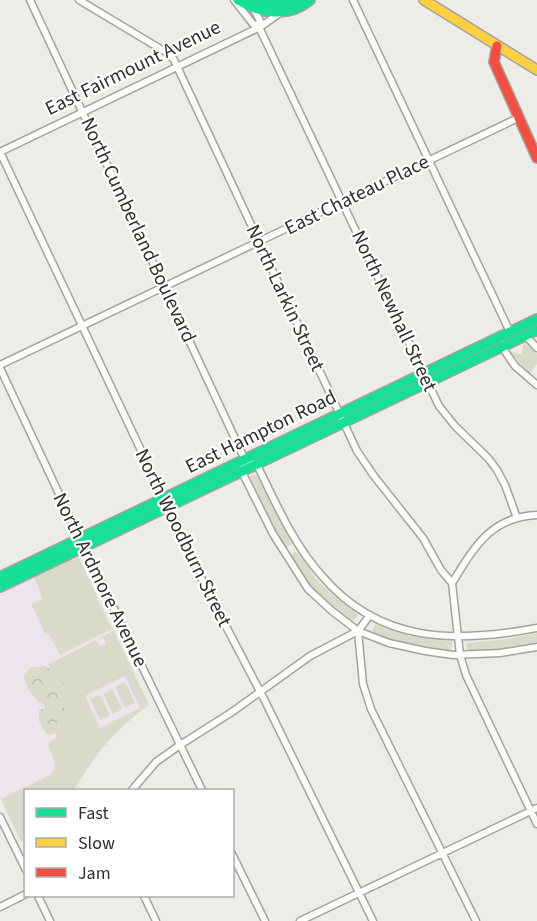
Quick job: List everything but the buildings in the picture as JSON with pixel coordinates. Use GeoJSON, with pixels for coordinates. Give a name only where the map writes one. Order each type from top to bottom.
{"type":"FeatureCollection","features":[{"type":"Feature","properties":{"kind":"main road"},"geometry":{"type":"LineString","coordinates":[[252,5],[309,3],[310,0]]}},
{"type":"Feature","properties":{"kind":"main road"},"geometry":{"type":"LineString","coordinates":[[424,0],[537,70]]}},
{"type":"Feature","properties":{"kind":"main road"},"geometry":{"type":"LineString","coordinates":[[252,5],[280,13],[293,4]]}},
{"type":"Feature","properties":{"kind":"main road"},"geometry":{"type":"LineString","coordinates":[[497,46],[494,62],[537,158]]}},
{"type":"Feature","properties":{"kind":"main road","name":"East Hampton Road"},"geometry":{"type":"LineString","coordinates":[[0,577],[258,465],[344,423],[510,332],[537,320]]}},
{"type":"Feature","properties":{"kind":"main road","name":"East Hampton Road"},"geometry":{"type":"LineString","coordinates":[[166,503],[245,460],[339,414],[502,348],[537,330]]}},
{"type":"Feature","properties":{"kind":"main road","name":"East Hampton Road"},"geometry":{"type":"LineString","coordinates":[[0,587],[81,543]]}},
{"type":"Feature","properties":{"kind":"street","name":"North Cumberland Boulevard"},"geometry":{"type":"LineString","coordinates":[[30,0],[245,460]]}},
{"type":"Feature","properties":{"kind":"street","name":"North Larkin Street"},"geometry":{"type":"LineString","coordinates":[[79,0],[169,54],[357,451],[423,538],[441,570],[452,583]]}},
{"type":"Feature","properties":{"kind":"street","name":"North Newhall Street"},"geometry":{"type":"LineString","coordinates":[[234,0],[253,24],[259,26]]}},
{"type":"Feature","properties":{"kind":"street"},"geometry":{"type":"LineString","coordinates":[[353,0],[510,332]]}},
{"type":"Feature","properties":{"kind":"street","name":"North Newhall Street"},"geometry":{"type":"LineString","coordinates":[[252,5],[260,21],[259,26],[439,406],[497,470],[517,518]]}},
{"type":"Feature","properties":{"kind":"street","name":"East Fairmount Avenue"},"geometry":{"type":"LineString","coordinates":[[0,152],[177,67],[280,13]]}},
{"type":"Feature","properties":{"kind":"street","name":"East Chateau Place"},"geometry":{"type":"LineString","coordinates":[[0,367],[164,286],[518,118]]}},
{"type":"Feature","properties":{"kind":"street","name":"North Woodburn Street"},"geometry":{"type":"LineString","coordinates":[[0,152],[207,590],[373,921]]}},
{"type":"Feature","properties":{"kind":"street"},"geometry":{"type":"LineString","coordinates":[[510,332],[526,335],[537,348]]}},
{"type":"Feature","properties":{"kind":"street"},"geometry":{"type":"LineString","coordinates":[[510,332],[502,348],[524,374],[537,385]]}},
{"type":"Feature","properties":{"kind":"street","name":"North Ardmore Avenue"},"geometry":{"type":"LineString","coordinates":[[0,367],[81,543],[202,789]]}},
{"type":"Feature","properties":{"kind":"street"},"geometry":{"type":"LineString","coordinates":[[537,628],[494,636],[436,637],[411,632],[370,615],[343,598],[321,576],[285,522],[258,465],[245,460],[242,472],[273,534],[308,589],[358,631],[407,647],[460,656],[537,647]]}},
{"type":"Feature","properties":{"kind":"street"},"geometry":{"type":"LineString","coordinates":[[537,515],[502,523],[482,538],[452,583],[457,637],[466,675],[534,809],[537,824]]}},
{"type":"Feature","properties":{"kind":"street"},"geometry":{"type":"LineString","coordinates":[[133,789],[156,762],[310,656],[358,631],[370,615]]}},
{"type":"Feature","properties":{"kind":"street"},"geometry":{"type":"LineString","coordinates":[[358,631],[363,684],[371,709],[476,921]]}},
{"type":"Feature","properties":{"kind":"street"},"geometry":{"type":"LineString","coordinates":[[300,921],[534,809]]}},
{"type":"Feature","properties":{"kind":"street"},"geometry":{"type":"LineString","coordinates":[[0,817],[24,866]]}},
{"type":"Feature","properties":{"kind":"street"},"geometry":{"type":"LineString","coordinates":[[234,858],[265,921]]}},
{"type":"Feature","properties":{"kind":"street"},"geometry":{"type":"LineString","coordinates":[[0,907],[24,895]]}},
{"type":"Feature","properties":{"kind":"street"},"geometry":{"type":"LineString","coordinates":[[38,897],[50,921]]}},
{"type":"Feature","properties":{"kind":"street"},"geometry":{"type":"LineString","coordinates":[[144,897],[156,921]]}},
{"type":"Feature","properties":{"kind":"shaded area"},"geometry":{"type":"Polygon","coordinates":[[[78,556],[149,705],[126,722],[102,747],[75,789],[24,789],[24,837],[0,798],[0,593],[78,556]]]}},
{"type":"Feature","properties":{"kind":"green space"},"geometry":{"type":"Polygon","coordinates":[[[526,343],[537,354],[537,364],[529,374],[509,351],[522,354],[523,344],[526,343]]]}},
{"type":"Feature","properties":{"kind":"green space"},"geometry":{"type":"Polygon","coordinates":[[[254,474],[259,478],[292,543],[286,549],[249,480],[249,477],[254,474]]]}},
{"type":"Feature","properties":{"kind":"green space"},"geometry":{"type":"Polygon","coordinates":[[[294,552],[303,559],[325,587],[358,615],[353,621],[334,608],[311,585],[291,557],[294,552]]]}},
{"type":"Feature","properties":{"kind":"green space"},"geometry":{"type":"Polygon","coordinates":[[[78,556],[112,629],[60,655],[49,634],[46,635],[31,604],[43,599],[34,577],[78,556]]]}},
{"type":"Feature","properties":{"kind":"green space"},"geometry":{"type":"Polygon","coordinates":[[[375,624],[408,635],[452,642],[451,650],[431,650],[400,643],[372,631],[375,624]]]}},
{"type":"Feature","properties":{"kind":"green space"},"geometry":{"type":"Polygon","coordinates":[[[114,631],[149,705],[107,743],[75,789],[24,789],[24,840],[21,842],[1,799],[50,775],[53,771],[55,764],[48,745],[57,737],[55,733],[49,735],[46,733],[39,721],[45,724],[65,710],[60,698],[68,695],[61,684],[61,688],[49,664],[96,640],[100,646],[106,644],[104,638],[100,640],[99,638],[114,631]],[[125,676],[85,696],[100,728],[140,708],[125,676]]]}},
{"type":"Feature","properties":{"kind":"green space"},"geometry":{"type":"Polygon","coordinates":[[[537,633],[537,642],[495,650],[467,651],[466,643],[508,639],[537,633]]]}},
{"type":"Feature","properties":{"kind":"green space"},"geometry":{"type":"Polygon","coordinates":[[[45,666],[53,672],[60,687],[61,679],[72,693],[61,698],[67,716],[59,723],[45,724],[39,721],[39,710],[45,708],[44,705],[31,693],[24,679],[24,675],[30,668],[45,666]]]}},
{"type":"Feature","properties":{"kind":"green space"},"geometry":{"type":"Polygon","coordinates":[[[125,682],[135,703],[125,707],[115,687],[125,682]]]}},
{"type":"Feature","properties":{"kind":"green space"},"geometry":{"type":"Polygon","coordinates":[[[112,689],[122,709],[113,714],[103,694],[112,689]]]}},
{"type":"Feature","properties":{"kind":"green space"},"geometry":{"type":"Polygon","coordinates":[[[100,695],[110,715],[100,720],[90,699],[100,695]]]}},
{"type":"Feature","properties":{"kind":"traffic: fast"},"geometry":{"type":"LineString","coordinates":[[238,0],[247,5],[274,12],[293,10],[310,0]]}},
{"type":"Feature","properties":{"kind":"traffic: fast"},"geometry":{"type":"LineString","coordinates":[[246,1],[282,4],[297,0]]}},
{"type":"Feature","properties":{"kind":"traffic: fast"},"geometry":{"type":"LineString","coordinates":[[0,577],[537,319]]}},
{"type":"Feature","properties":{"kind":"traffic: fast"},"geometry":{"type":"LineString","coordinates":[[0,587],[537,330]]}},
{"type":"Feature","properties":{"kind":"traffic: slow"},"geometry":{"type":"LineString","coordinates":[[424,0],[537,70]]}},
{"type":"Feature","properties":{"kind":"traffic: jam"},"geometry":{"type":"LineString","coordinates":[[497,46],[494,62],[537,158]]}}]}
